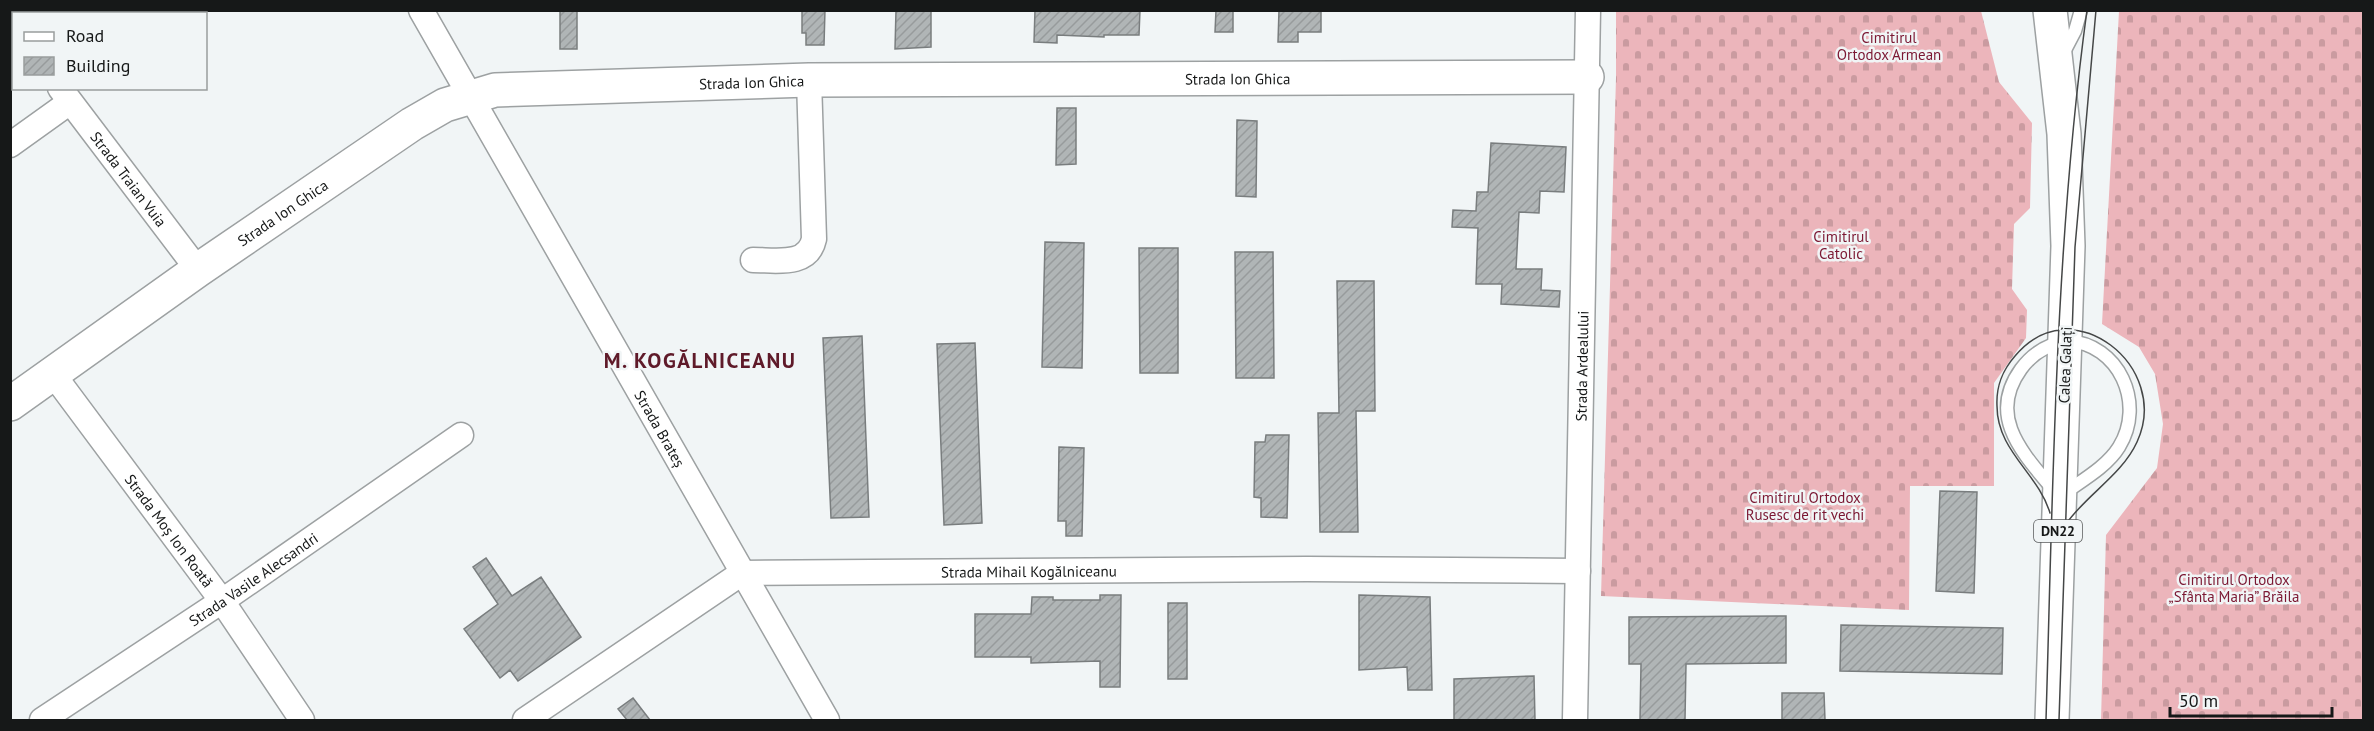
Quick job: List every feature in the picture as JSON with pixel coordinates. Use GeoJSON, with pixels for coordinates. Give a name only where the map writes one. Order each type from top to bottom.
{"type":"FeatureCollection","features":[{"type":"Feature","properties":{"kind":"street","name":"Strada Brateș"},"geometry":{"type":"LineString","coordinates":[[421,10],[827,720]]}},
{"type":"Feature","properties":{"kind":"street","name":"Strada Ardealului"},"geometry":{"type":"LineString","coordinates":[[1575,720],[1588,10]]}},
{"type":"Feature","properties":{"kind":"street","name":"Calea Galați"},"geometry":{"type":"LineString","coordinates":[[2050,10],[2058,63],[2064,134],[2068,246],[2067,341],[2052,720]]}},
{"type":"Feature","properties":{"kind":"street","name":"Strada Ion Ghica"},"geometry":{"type":"LineString","coordinates":[[10,404],[198,270],[412,124],[445,105],[495,90],[809,80],[1587,76]]}},
{"type":"Feature","properties":{"kind":"street"},"geometry":{"type":"LineString","coordinates":[[753,260],[800,258],[812,248],[814,238],[809,80]]}},
{"type":"Feature","properties":{"kind":"street"},"geometry":{"type":"LineString","coordinates":[[10,145],[65,95]]}},
{"type":"Feature","properties":{"kind":"street","name":"Strada Traian Vuia"},"geometry":{"type":"LineString","coordinates":[[65,95],[198,270]]}},
{"type":"Feature","properties":{"kind":"street","name":"Strada Moș Ion Roată"},"geometry":{"type":"LineString","coordinates":[[53,374],[222,601],[302,720]]}},
{"type":"Feature","properties":{"kind":"street","name":"Strada Vasile Alecsandri"},"geometry":{"type":"LineString","coordinates":[[42,720],[222,601],[461,435]]}},
{"type":"Feature","properties":{"kind":"street","name":"Strada Mihail Kogălniceanu"},"geometry":{"type":"LineString","coordinates":[[742,573],[1307,569],[1578,570]]}},
{"type":"Feature","properties":{"kind":"street"},"geometry":{"type":"LineString","coordinates":[[525,720],[742,573]]}},
{"type":"Feature","properties":{"kind":"lane"},"geometry":{"type":"LineString","coordinates":[[2058,63],[2075,31],[2081,10]]}},
{"type":"Feature","properties":{"kind":"lane"},"geometry":{"type":"LineString","coordinates":[[2067,341],[2092,348],[2112,363],[2123,377],[2131,403],[2126,430],[2113,456],[2060,497],[2022,452],[2013,436],[2008,420],[2008,403],[2015,378],[2025,364],[2042,349],[2067,341]]}},
{"type":"Feature","properties":{"kind":"green space"},"geometry":{"type":"Polygon","coordinates":[[[1616,11],[1981,11],[1999,82],[2032,123],[2030,208],[2014,224],[2012,289],[2027,310],[2026,338],[1994,383],[1994,486],[1910,486],[1909,610],[1601,596],[1616,11]]]}},
{"type":"Feature","properties":{"kind":"green space","name":"Cimitirul Ortodox „Sfânta Maria” Brăila"},"geometry":{"type":"Polygon","coordinates":[[[2119,11],[2363,11],[2363,720],[2101,720],[2106,535],[2157,468],[2163,424],[2155,374],[2139,347],[2102,324],[2119,11]]]}},
{"type":"Feature","properties":{"kind":"building"},"geometry":{"type":"Polygon","coordinates":[[[560,10],[577,10],[577,49],[560,49],[560,10]]]}},
{"type":"Feature","properties":{"kind":"building"},"geometry":{"type":"Polygon","coordinates":[[[802,10],[825,10],[824,45],[806,45],[806,33],[802,33],[802,10]]]}},
{"type":"Feature","properties":{"kind":"building"},"geometry":{"type":"Polygon","coordinates":[[[896,10],[931,10],[931,47],[895,49],[896,10]]]}},
{"type":"Feature","properties":{"kind":"building"},"geometry":{"type":"Polygon","coordinates":[[[1035,10],[1140,10],[1139,35],[1104,35],[1104,37],[1057,35],[1057,43],[1034,42],[1035,10]]]}},
{"type":"Feature","properties":{"kind":"building"},"geometry":{"type":"Polygon","coordinates":[[[1216,10],[1233,10],[1233,32],[1215,32],[1216,10]]]}},
{"type":"Feature","properties":{"kind":"building"},"geometry":{"type":"Polygon","coordinates":[[[1279,10],[1321,10],[1321,32],[1298,32],[1298,42],[1278,42],[1279,10]]]}},
{"type":"Feature","properties":{"kind":"building"},"geometry":{"type":"Polygon","coordinates":[[[1057,108],[1076,108],[1076,164],[1056,165],[1057,108]]]}},
{"type":"Feature","properties":{"kind":"building"},"geometry":{"type":"Polygon","coordinates":[[[1237,120],[1257,121],[1256,197],[1236,196],[1237,120]]]}},
{"type":"Feature","properties":{"kind":"building"},"geometry":{"type":"Polygon","coordinates":[[[1491,143],[1566,147],[1564,192],[1540,191],[1539,213],[1519,212],[1516,269],[1542,269],[1541,290],[1560,291],[1559,307],[1501,304],[1502,284],[1476,284],[1478,228],[1452,227],[1453,210],[1476,211],[1477,192],[1488,192],[1491,143]]]}},
{"type":"Feature","properties":{"kind":"building"},"geometry":{"type":"Polygon","coordinates":[[[1045,242],[1084,243],[1082,368],[1042,367],[1045,242]]]}},
{"type":"Feature","properties":{"kind":"building"},"geometry":{"type":"Polygon","coordinates":[[[1139,248],[1178,248],[1178,373],[1140,373],[1139,248]]]}},
{"type":"Feature","properties":{"kind":"building"},"geometry":{"type":"Polygon","coordinates":[[[1235,252],[1273,252],[1274,378],[1236,378],[1235,252]]]}},
{"type":"Feature","properties":{"kind":"building"},"geometry":{"type":"Polygon","coordinates":[[[1337,281],[1374,281],[1375,411],[1356,411],[1358,532],[1320,532],[1318,413],[1339,413],[1337,281]]]}},
{"type":"Feature","properties":{"kind":"building"},"geometry":{"type":"Polygon","coordinates":[[[862,336],[869,517],[831,518],[823,338],[862,336]]]}},
{"type":"Feature","properties":{"kind":"building"},"geometry":{"type":"Polygon","coordinates":[[[975,343],[982,523],[944,525],[937,344],[975,343]]]}},
{"type":"Feature","properties":{"kind":"building"},"geometry":{"type":"Polygon","coordinates":[[[1266,435],[1289,435],[1287,518],[1261,517],[1261,498],[1254,497],[1255,442],[1265,442],[1266,435]]]}},
{"type":"Feature","properties":{"kind":"building"},"geometry":{"type":"Polygon","coordinates":[[[1059,447],[1084,448],[1082,536],[1066,536],[1066,521],[1058,521],[1059,447]]]}},
{"type":"Feature","properties":{"kind":"building"},"geometry":{"type":"Polygon","coordinates":[[[1940,491],[1977,492],[1974,593],[1936,591],[1940,491]]]}},
{"type":"Feature","properties":{"kind":"building"},"geometry":{"type":"Polygon","coordinates":[[[486,558],[512,596],[541,577],[581,637],[518,681],[510,670],[500,678],[464,629],[498,604],[473,567],[486,558]]]}},
{"type":"Feature","properties":{"kind":"building"},"geometry":{"type":"Polygon","coordinates":[[[1100,595],[1121,595],[1120,687],[1100,687],[1100,661],[1031,663],[1031,657],[975,657],[975,614],[1031,614],[1032,597],[1053,597],[1053,600],[1100,600],[1100,595]]]}},
{"type":"Feature","properties":{"kind":"building"},"geometry":{"type":"Polygon","coordinates":[[[1359,595],[1430,597],[1432,690],[1408,690],[1407,667],[1359,670],[1359,595]]]}},
{"type":"Feature","properties":{"kind":"building"},"geometry":{"type":"Polygon","coordinates":[[[1168,603],[1187,603],[1187,679],[1168,679],[1168,603]]]}},
{"type":"Feature","properties":{"kind":"building"},"geometry":{"type":"Polygon","coordinates":[[[1786,616],[1786,663],[1686,664],[1685,720],[1640,720],[1641,664],[1629,664],[1629,617],[1786,616]]]}},
{"type":"Feature","properties":{"kind":"building"},"geometry":{"type":"Polygon","coordinates":[[[1841,625],[2003,628],[2002,674],[1840,671],[1841,625]]]}},
{"type":"Feature","properties":{"kind":"building"},"geometry":{"type":"Polygon","coordinates":[[[1534,676],[1535,720],[1454,720],[1454,679],[1534,676]]]}},
{"type":"Feature","properties":{"kind":"building"},"geometry":{"type":"Polygon","coordinates":[[[1782,693],[1824,693],[1825,720],[1782,720],[1782,693]]]}},
{"type":"Feature","properties":{"kind":"building"},"geometry":{"type":"Polygon","coordinates":[[[633,698],[650,720],[627,720],[618,709],[633,698]]]}},
{"type":"Feature","properties":{"kind":"tram line"},"geometry":{"type":"LineString","coordinates":[[2046,720],[2062,276],[2076,98],[2087,10]]}},
{"type":"Feature","properties":{"kind":"tram line"},"geometry":{"type":"LineString","coordinates":[[2059,720],[2075,247],[2096,10]]}},
{"type":"Feature","properties":{"kind":"tram line"},"geometry":{"type":"LineString","coordinates":[[2050,513],[2037,486],[2004,436],[1997,406],[1999,385],[2003,373],[2015,356],[2038,337],[2063,330],[2088,333],[2110,345],[2129,364],[2141,387],[2144,414],[2137,442],[2130,454],[2066,524]]}},
{"type":"Feature","properties":{"kind":"district","name":"M. KOGĂLNICEANU"},"geometry":{"type":"Point","coordinates":[700,360]}},
{"type":"Feature","properties":{"kind":"park label","name":"Cimitirul Ortodox Armean"},"geometry":{"type":"Point","coordinates":[1889,46]}},
{"type":"Feature","properties":{"kind":"park label","name":"Cimitirul Catolic"},"geometry":{"type":"Point","coordinates":[1841,244]}},
{"type":"Feature","properties":{"kind":"park label","name":"Cimitirul Ortodox Rusesc de rit vechi"},"geometry":{"type":"Point","coordinates":[1805,506]}}]}
